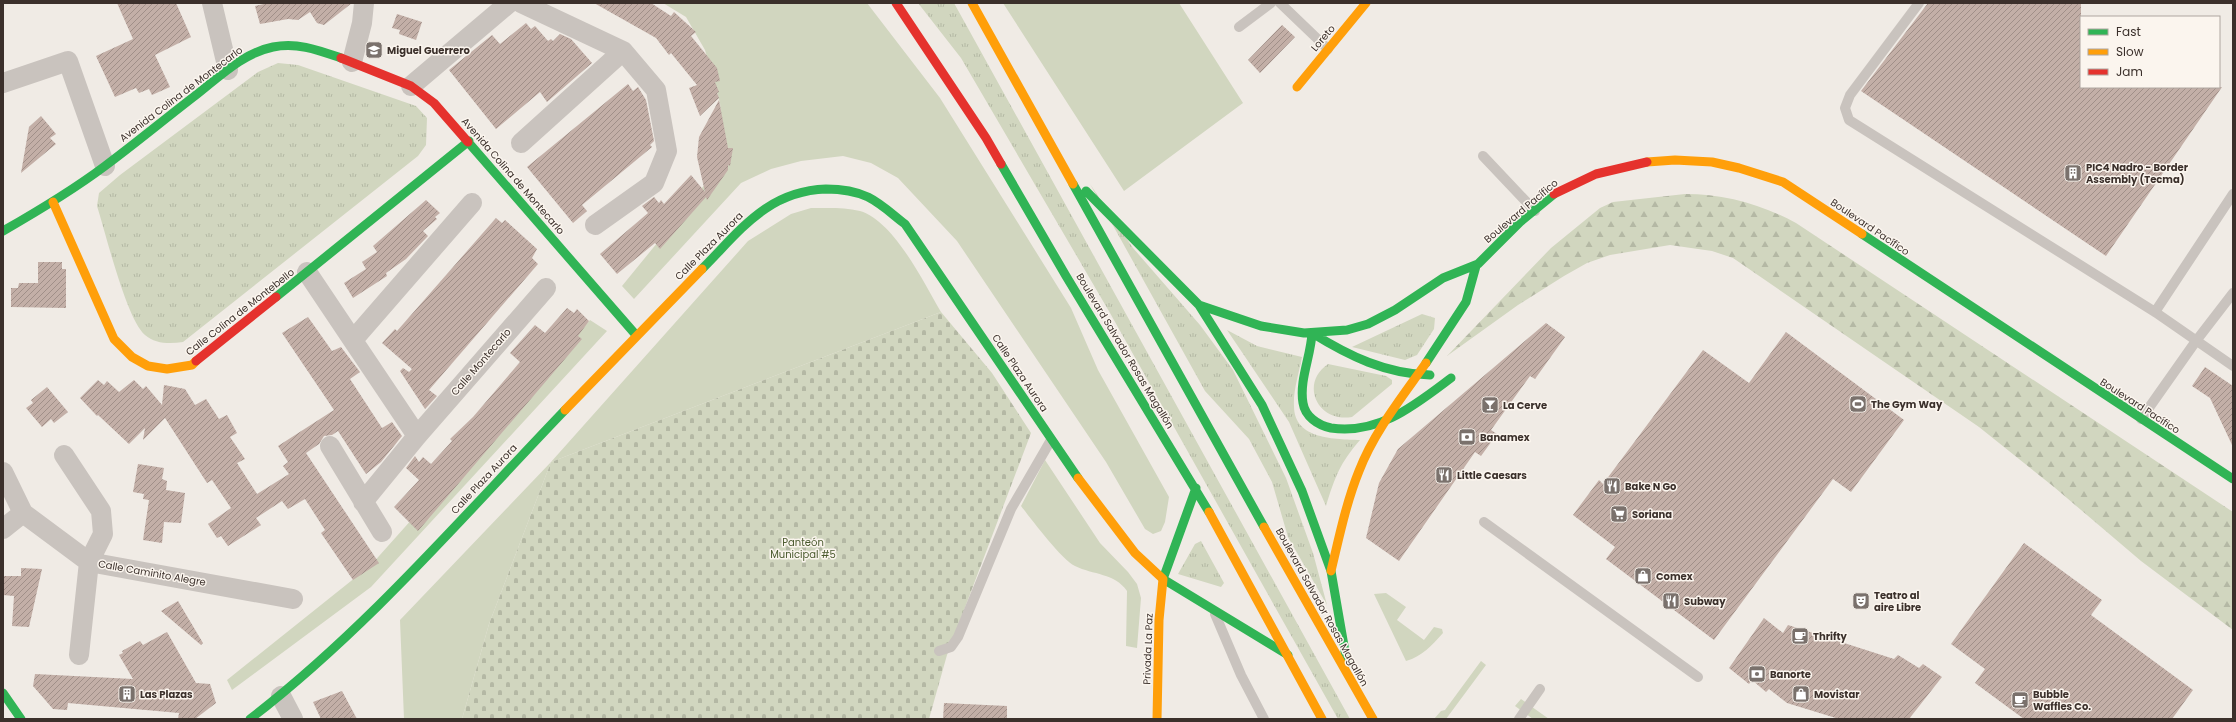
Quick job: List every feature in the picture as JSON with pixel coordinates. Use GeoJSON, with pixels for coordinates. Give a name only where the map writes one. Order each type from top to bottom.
{"type":"FeatureCollection","features":[{"type":"Feature","properties":{"kind":"main road","name":"Boulevard Salvador Rosas Magallón"},"geometry":{"type":"LineString","coordinates":[[896,3],[986,138],[1066,276],[1196,488],[1322,719]]}},
{"type":"Feature","properties":{"kind":"main road","name":"Boulevard Salvador Rosas Magallón"},"geometry":{"type":"LineString","coordinates":[[972,3],[1373,719]]}},
{"type":"Feature","properties":{"kind":"main road","name":"Loreto"},"geometry":{"type":"LineString","coordinates":[[1297,87],[1366,3]]}},
{"type":"Feature","properties":{"kind":"main road","name":"Avenida Colina de Montecarlo"},"geometry":{"type":"LineString","coordinates":[[3,231],[53,202],[105,166],[228,70],[254,53],[273,47],[294,46],[315,49],[411,86],[434,103],[469,141],[636,335]]}},
{"type":"Feature","properties":{"kind":"main road","name":"Calle Colina de Montebello"},"geometry":{"type":"LineString","coordinates":[[53,202],[114,339],[129,356],[148,367],[170,370],[192,365],[469,141]]}},
{"type":"Feature","properties":{"kind":"main road","name":"Boulevard Pacífico"},"geometry":{"type":"LineString","coordinates":[[1199,305],[1254,324],[1312,333],[1342,331],[1369,324],[1441,279],[1476,266],[1561,189],[1590,176],[1632,164],[1669,161],[1712,161],[1783,182],[2141,420],[2233,479]]}},
{"type":"Feature","properties":{"kind":"main road"},"geometry":{"type":"LineString","coordinates":[[1067,172],[1199,305],[1231,353],[1262,405],[1302,491],[1331,571],[1349,678]]}},
{"type":"Feature","properties":{"kind":"main road","name":"Calle Plaza Aurora"},"geometry":{"type":"LineString","coordinates":[[250,719],[281,696],[378,607],[636,335],[757,214],[779,200],[799,192],[817,190],[839,190],[864,195],[885,208],[904,224],[1022,394],[1051,440],[1135,553],[1163,579],[1289,656]]}},
{"type":"Feature","properties":{"kind":"main road"},"geometry":{"type":"LineString","coordinates":[[1331,571],[1349,500],[1359,470],[1384,423],[1444,338],[1466,302],[1476,266]]}},
{"type":"Feature","properties":{"kind":"main road"},"geometry":{"type":"LineString","coordinates":[[1312,333],[1341,353],[1361,361],[1416,376],[1435,375],[1451,378],[1423,399],[1384,423],[1360,429],[1338,430],[1318,424],[1307,415],[1303,402],[1303,387],[1312,348],[1312,333]]}},
{"type":"Feature","properties":{"kind":"main road","name":"Privada La Paz"},"geometry":{"type":"LineString","coordinates":[[1157,719],[1159,620],[1163,579],[1177,536],[1196,488]]}},
{"type":"Feature","properties":{"kind":"main road"},"geometry":{"type":"LineString","coordinates":[[3,693],[21,719]]}},
{"type":"Feature","properties":{"kind":"street"},"geometry":{"type":"LineString","coordinates":[[212,3],[228,70]]}},
{"type":"Feature","properties":{"kind":"street"},"geometry":{"type":"LineString","coordinates":[[352,62],[362,23],[364,3]]}},
{"type":"Feature","properties":{"kind":"street"},"geometry":{"type":"LineString","coordinates":[[411,86],[509,3]]}},
{"type":"Feature","properties":{"kind":"street"},"geometry":{"type":"LineString","coordinates":[[521,3],[623,51],[656,90],[667,151],[654,183],[595,225]]}},
{"type":"Feature","properties":{"kind":"street"},"geometry":{"type":"LineString","coordinates":[[521,143],[623,51]]}},
{"type":"Feature","properties":{"kind":"street"},"geometry":{"type":"LineString","coordinates":[[3,83],[68,61],[105,166]]}},
{"type":"Feature","properties":{"kind":"street"},"geometry":{"type":"LineString","coordinates":[[353,340],[472,203]]}},
{"type":"Feature","properties":{"kind":"street"},"geometry":{"type":"LineString","coordinates":[[307,272],[417,436]]}},
{"type":"Feature","properties":{"kind":"street","name":"Calle Montecarlo"},"geometry":{"type":"LineString","coordinates":[[363,502],[417,436],[546,288]]}},
{"type":"Feature","properties":{"kind":"street"},"geometry":{"type":"LineString","coordinates":[[330,446],[382,532]]}},
{"type":"Feature","properties":{"kind":"street"},"geometry":{"type":"LineString","coordinates":[[64,455],[101,511],[103,534],[89,562],[79,654]]}},
{"type":"Feature","properties":{"kind":"street","name":"Calle Caminito Alegre"},"geometry":{"type":"LineString","coordinates":[[3,472],[23,513],[89,562],[293,599]]}},
{"type":"Feature","properties":{"kind":"street"},"geometry":{"type":"LineString","coordinates":[[3,529],[23,513]]}},
{"type":"Feature","properties":{"kind":"street"},"geometry":{"type":"LineString","coordinates":[[281,696],[293,719]]}},
{"type":"Feature","properties":{"kind":"lane"},"geometry":{"type":"LineString","coordinates":[[1239,27],[1271,3]]}},
{"type":"Feature","properties":{"kind":"lane"},"geometry":{"type":"LineString","coordinates":[[1280,3],[1328,49]]}},
{"type":"Feature","properties":{"kind":"lane"},"geometry":{"type":"LineString","coordinates":[[1919,3],[1850,95],[1845,108],[1849,120],[2155,312],[2233,366]]}},
{"type":"Feature","properties":{"kind":"lane"},"geometry":{"type":"LineString","coordinates":[[1483,156],[1535,211]]}},
{"type":"Feature","properties":{"kind":"lane"},"geometry":{"type":"LineString","coordinates":[[2155,312],[2233,194]]}},
{"type":"Feature","properties":{"kind":"lane"},"geometry":{"type":"LineString","coordinates":[[2141,420],[2196,341],[2233,293]]}},
{"type":"Feature","properties":{"kind":"lane"},"geometry":{"type":"LineString","coordinates":[[939,651],[951,647],[958,637],[1011,509],[1051,440]]}},
{"type":"Feature","properties":{"kind":"lane"},"geometry":{"type":"LineString","coordinates":[[1484,522],[1698,677]]}},
{"type":"Feature","properties":{"kind":"lane"},"geometry":{"type":"LineString","coordinates":[[1212,608],[1241,675],[1264,719]]}},
{"type":"Feature","properties":{"kind":"lane"},"geometry":{"type":"LineString","coordinates":[[1519,719],[1540,689]]}},
{"type":"Feature","properties":{"kind":"green space"},"geometry":{"type":"Polygon","coordinates":[[[663,3],[867,3],[940,98],[1071,308],[1098,370],[1169,497],[1165,522],[1161,531],[1153,534],[1145,529],[1106,462],[957,241],[898,178],[871,163],[843,156],[801,161],[771,169],[741,183],[634,299],[622,286],[724,161],[720,103],[705,50],[686,17],[663,3]]]}},
{"type":"Feature","properties":{"kind":"green space"},"geometry":{"type":"Polygon","coordinates":[[[918,3],[954,3],[1350,719],[1338,719],[1110,313],[961,58],[918,3]]]}},
{"type":"Feature","properties":{"kind":"green space"},"geometry":{"type":"Polygon","coordinates":[[[1003,3],[1179,3],[1243,103],[1124,191],[1003,3]]]}},
{"type":"Feature","properties":{"kind":"green space"},"geometry":{"type":"Polygon","coordinates":[[[278,63],[298,65],[416,106],[427,118],[426,145],[418,156],[183,342],[168,343],[153,340],[145,335],[138,326],[117,275],[97,206],[99,193],[120,175],[258,72],[278,63]]]}},
{"type":"Feature","properties":{"kind":"green space"},"geometry":{"type":"Polygon","coordinates":[[[1090,184],[1133,248],[1200,325],[1233,370],[1286,478],[1313,553],[1327,605],[1288,537],[1272,482],[1249,439],[1205,391],[1090,184]]]}},
{"type":"Feature","properties":{"kind":"green space"},"geometry":{"type":"Polygon","coordinates":[[[1685,194],[1700,194],[1742,201],[1769,210],[1796,223],[2233,512],[2233,630],[2141,561],[2054,487],[1979,427],[1733,258],[1712,251],[1670,245],[1610,255],[1587,263],[1564,276],[1518,305],[1447,356],[1551,248],[1600,208],[1613,202],[1685,194]]]}},
{"type":"Feature","properties":{"kind":"green space"},"geometry":{"type":"Polygon","coordinates":[[[811,208],[836,208],[860,211],[873,217],[885,227],[907,254],[941,312],[551,462],[748,241],[791,214],[811,208]]]}},
{"type":"Feature","properties":{"kind":"green space","name":"Panteón Municipal #5"},"geometry":{"type":"Polygon","coordinates":[[[941,312],[992,373],[1031,433],[947,655],[929,719],[462,719],[489,624],[551,462],[941,312]]]}},
{"type":"Feature","properties":{"kind":"green space"},"geometry":{"type":"Polygon","coordinates":[[[1422,314],[1435,318],[1434,329],[1417,355],[1405,360],[1352,347],[1422,314]]]}},
{"type":"Feature","properties":{"kind":"green space"},"geometry":{"type":"Polygon","coordinates":[[[590,320],[607,331],[371,587],[232,690],[227,680],[371,565],[590,320]]]}},
{"type":"Feature","properties":{"kind":"green space"},"geometry":{"type":"Polygon","coordinates":[[[1227,330],[1257,346],[1302,357],[1295,388],[1294,400],[1296,417],[1301,426],[1318,435],[1329,438],[1360,440],[1343,463],[1332,487],[1326,506],[1289,422],[1227,330]]]}},
{"type":"Feature","properties":{"kind":"green space"},"geometry":{"type":"Polygon","coordinates":[[[1328,364],[1386,376],[1392,380],[1392,384],[1352,417],[1340,417],[1330,414],[1322,408],[1316,400],[1314,391],[1315,382],[1319,372],[1328,364]]]}},
{"type":"Feature","properties":{"kind":"green space"},"geometry":{"type":"Polygon","coordinates":[[[1045,460],[1100,543],[1128,572],[1137,584],[1141,598],[1137,648],[1126,646],[1127,591],[1122,585],[1110,578],[1082,569],[1069,562],[1047,539],[1021,506],[1045,460]]]}},
{"type":"Feature","properties":{"kind":"green space"},"geometry":{"type":"Polygon","coordinates":[[[551,462],[489,624],[462,719],[404,719],[400,620],[551,462]]]}},
{"type":"Feature","properties":{"kind":"green space"},"geometry":{"type":"Polygon","coordinates":[[[1201,541],[1224,583],[1221,587],[1178,574],[1195,544],[1201,541]]]}},
{"type":"Feature","properties":{"kind":"green space"},"geometry":{"type":"Polygon","coordinates":[[[1386,593],[1406,607],[1397,620],[1424,640],[1434,627],[1442,629],[1443,633],[1435,642],[1412,659],[1406,661],[1374,594],[1386,593]]]}},
{"type":"Feature","properties":{"kind":"green space"},"geometry":{"type":"Polygon","coordinates":[[[1481,661],[1486,665],[1446,719],[1434,719],[1441,711],[1445,710],[1481,661]]]}},
{"type":"Feature","properties":{"kind":"green space"},"geometry":{"type":"Polygon","coordinates":[[[1521,699],[1549,719],[1533,719],[1515,706],[1521,699]]]}},
{"type":"Feature","properties":{"kind":"building"},"geometry":{"type":"Polygon","coordinates":[[[117,3],[176,3],[191,37],[155,55],[170,87],[152,95],[149,89],[139,93],[136,88],[115,97],[96,56],[133,39],[117,3]]]}},
{"type":"Feature","properties":{"kind":"building"},"geometry":{"type":"Polygon","coordinates":[[[268,3],[352,3],[324,25],[317,23],[310,12],[298,20],[288,19],[260,24],[255,6],[268,3]]]}},
{"type":"Feature","properties":{"kind":"building"},"geometry":{"type":"Polygon","coordinates":[[[594,3],[651,3],[671,16],[674,12],[696,32],[691,36],[717,68],[720,81],[715,82],[719,92],[717,93],[719,98],[700,116],[689,88],[697,85],[671,53],[669,55],[656,38],[594,3]]]}},
{"type":"Feature","properties":{"kind":"building","name":"PIC4 Nadro - Border Assembly (Tecma)"},"geometry":{"type":"Polygon","coordinates":[[[1928,3],[2081,3],[2080,88],[2222,87],[2106,256],[1861,91],[1928,3]]]}},
{"type":"Feature","properties":{"kind":"building"},"geometry":{"type":"Polygon","coordinates":[[[397,14],[422,22],[416,40],[399,34],[400,30],[392,28],[397,14]]]}},
{"type":"Feature","properties":{"kind":"building"},"geometry":{"type":"Polygon","coordinates":[[[526,23],[531,29],[535,26],[548,41],[551,39],[553,41],[560,34],[571,39],[592,63],[547,102],[540,92],[496,129],[449,70],[492,35],[500,44],[526,23]]]}},
{"type":"Feature","properties":{"kind":"building"},"geometry":{"type":"Polygon","coordinates":[[[1282,25],[1295,37],[1260,73],[1248,60],[1282,25]]]}},
{"type":"Feature","properties":{"kind":"building"},"geometry":{"type":"Polygon","coordinates":[[[628,84],[633,91],[638,87],[646,100],[654,141],[650,145],[652,147],[582,205],[587,211],[573,223],[527,167],[628,84]]]}},
{"type":"Feature","properties":{"kind":"building"},"geometry":{"type":"Polygon","coordinates":[[[719,100],[728,148],[733,148],[728,170],[707,200],[706,197],[660,249],[655,243],[617,274],[600,254],[648,213],[642,206],[654,197],[659,203],[661,200],[664,204],[691,175],[705,192],[697,157],[699,137],[719,100]]]}},
{"type":"Feature","properties":{"kind":"building"},"geometry":{"type":"Polygon","coordinates":[[[41,116],[56,134],[50,138],[56,144],[21,173],[29,127],[41,116]]]}},
{"type":"Feature","properties":{"kind":"building"},"geometry":{"type":"Polygon","coordinates":[[[426,200],[440,213],[435,217],[437,219],[423,231],[428,236],[406,259],[386,273],[387,276],[353,298],[344,283],[366,269],[362,262],[377,252],[373,246],[426,200]]]}},
{"type":"Feature","properties":{"kind":"building"},"geometry":{"type":"Polygon","coordinates":[[[496,218],[502,223],[505,220],[537,249],[532,258],[538,264],[429,390],[437,396],[425,409],[400,371],[403,368],[409,372],[412,369],[382,343],[395,329],[397,331],[496,218]]]}},
{"type":"Feature","properties":{"kind":"building"},"geometry":{"type":"Polygon","coordinates":[[[38,262],[62,262],[62,269],[66,269],[66,308],[11,307],[11,288],[18,288],[19,283],[38,283],[38,262]]]}},
{"type":"Feature","properties":{"kind":"building"},"geometry":{"type":"Polygon","coordinates":[[[567,308],[574,313],[577,309],[589,321],[578,336],[582,339],[418,531],[394,507],[419,480],[406,468],[415,456],[419,462],[423,457],[431,464],[452,441],[450,439],[473,417],[520,362],[510,353],[535,325],[545,333],[567,308]]]}},
{"type":"Feature","properties":{"kind":"building"},"geometry":{"type":"Polygon","coordinates":[[[308,317],[332,351],[341,347],[360,372],[350,379],[382,428],[392,422],[402,436],[381,462],[366,474],[338,431],[332,435],[324,436],[319,444],[306,453],[379,563],[353,580],[321,533],[325,530],[305,499],[288,509],[282,501],[256,518],[261,525],[228,546],[221,536],[217,538],[208,524],[231,508],[212,480],[207,483],[165,418],[143,440],[145,428],[129,444],[98,415],[97,416],[80,398],[98,380],[104,385],[107,381],[119,392],[134,380],[143,389],[146,386],[162,405],[164,385],[185,389],[195,405],[206,399],[219,419],[227,415],[237,433],[230,437],[245,459],[237,463],[257,494],[289,474],[283,466],[288,462],[278,446],[334,410],[282,333],[308,317]]]}},
{"type":"Feature","properties":{"kind":"building"},"geometry":{"type":"Polygon","coordinates":[[[1546,323],[1565,337],[1535,379],[1530,376],[1491,430],[1497,434],[1481,456],[1475,452],[1399,561],[1366,538],[1379,483],[1398,449],[1546,323]]]}},
{"type":"Feature","properties":{"kind":"building"},"geometry":{"type":"Polygon","coordinates":[[[1786,332],[1904,420],[1851,492],[1833,479],[1714,640],[1606,559],[1615,547],[1573,515],[1599,480],[1603,484],[1703,350],[1749,383],[1786,332]]]}},
{"type":"Feature","properties":{"kind":"building"},"geometry":{"type":"Polygon","coordinates":[[[2205,367],[2233,386],[2233,447],[2210,398],[2192,386],[2205,367]]]}},
{"type":"Feature","properties":{"kind":"building"},"geometry":{"type":"Polygon","coordinates":[[[47,387],[68,412],[54,423],[51,419],[42,427],[26,408],[33,403],[31,400],[47,387]]]}},
{"type":"Feature","properties":{"kind":"building"},"geometry":{"type":"Polygon","coordinates":[[[138,464],[164,468],[162,479],[167,481],[166,490],[185,493],[181,523],[164,522],[162,543],[143,540],[149,500],[143,499],[144,494],[133,492],[138,464]]]}},
{"type":"Feature","properties":{"kind":"building"},"geometry":{"type":"Polygon","coordinates":[[[2024,543],[2102,600],[2091,615],[2193,690],[2172,719],[2024,719],[1975,683],[1985,669],[1951,644],[2024,543]]]}},
{"type":"Feature","properties":{"kind":"building"},"geometry":{"type":"Polygon","coordinates":[[[21,568],[42,569],[29,627],[12,626],[14,596],[3,595],[3,576],[21,576],[21,568]]]}},
{"type":"Feature","properties":{"kind":"building"},"geometry":{"type":"Polygon","coordinates":[[[178,601],[203,643],[201,645],[161,611],[178,601]]]}},
{"type":"Feature","properties":{"kind":"building"},"geometry":{"type":"Polygon","coordinates":[[[1764,618],[1783,633],[1788,625],[1894,659],[1898,655],[1919,668],[1923,664],[1942,677],[1909,719],[1839,719],[1787,703],[1769,689],[1766,692],[1752,680],[1749,684],[1729,668],[1764,618]]]}},
{"type":"Feature","properties":{"kind":"building","name":"Las Plazas"},"geometry":{"type":"Polygon","coordinates":[[[167,632],[196,683],[210,684],[216,703],[195,719],[178,719],[179,713],[68,703],[67,710],[53,709],[33,686],[35,674],[133,679],[119,655],[123,653],[122,651],[140,641],[143,645],[167,632]]]}},
{"type":"Feature","properties":{"kind":"building"},"geometry":{"type":"Polygon","coordinates":[[[342,691],[357,719],[321,719],[313,702],[342,691]]]}},
{"type":"Feature","properties":{"kind":"building"},"geometry":{"type":"Polygon","coordinates":[[[944,703],[1007,706],[1007,719],[943,719],[944,703]]]}},
{"type":"Feature","properties":{"kind":"traffic: fast"},"geometry":{"type":"LineString","coordinates":[[3,231],[93,175],[232,66],[252,54],[273,47],[291,45],[316,50],[341,58]]}},
{"type":"Feature","properties":{"kind":"traffic: fast"},"geometry":{"type":"LineString","coordinates":[[276,297],[469,141]]}},
{"type":"Feature","properties":{"kind":"traffic: fast"},"geometry":{"type":"LineString","coordinates":[[468,142],[636,335]]}},
{"type":"Feature","properties":{"kind":"traffic: fast"},"geometry":{"type":"LineString","coordinates":[[1001,164],[1066,276],[1209,512]]}},
{"type":"Feature","properties":{"kind":"traffic: fast"},"geometry":{"type":"LineString","coordinates":[[1073,184],[1264,527]]}},
{"type":"Feature","properties":{"kind":"traffic: fast"},"geometry":{"type":"LineString","coordinates":[[702,269],[742,228],[756,216],[771,205],[787,197],[805,191],[832,189],[853,192],[873,200],[905,224],[1078,478]]}},
{"type":"Feature","properties":{"kind":"traffic: fast"},"geometry":{"type":"LineString","coordinates":[[1086,191],[1199,305],[1262,405],[1302,491],[1331,571],[1347,663]]}},
{"type":"Feature","properties":{"kind":"traffic: fast"},"geometry":{"type":"LineString","coordinates":[[1199,305],[1261,326],[1304,333],[1347,330],[1368,324],[1395,310],[1443,278],[1478,264],[1520,222],[1554,194]]}},
{"type":"Feature","properties":{"kind":"traffic: fast"},"geometry":{"type":"LineString","coordinates":[[1862,234],[2233,479]]}},
{"type":"Feature","properties":{"kind":"traffic: fast"},"geometry":{"type":"LineString","coordinates":[[1426,363],[1466,302],[1476,266]]}},
{"type":"Feature","properties":{"kind":"traffic: fast"},"geometry":{"type":"LineString","coordinates":[[1312,333],[1304,377],[1302,394],[1303,403],[1309,416],[1326,427],[1348,429],[1365,427],[1381,422],[1410,408],[1451,378]]}},
{"type":"Feature","properties":{"kind":"traffic: fast"},"geometry":{"type":"LineString","coordinates":[[1312,333],[1340,349],[1368,362],[1398,371],[1430,375]]}},
{"type":"Feature","properties":{"kind":"traffic: fast"},"geometry":{"type":"LineString","coordinates":[[250,719],[334,648],[374,610],[565,410]]}},
{"type":"Feature","properties":{"kind":"traffic: fast"},"geometry":{"type":"LineString","coordinates":[[1196,488],[1163,579],[1288,655]]}},
{"type":"Feature","properties":{"kind":"traffic: fast"},"geometry":{"type":"LineString","coordinates":[[3,693],[21,719]]}},
{"type":"Feature","properties":{"kind":"traffic: slow"},"geometry":{"type":"LineString","coordinates":[[972,3],[1073,184]]}},
{"type":"Feature","properties":{"kind":"traffic: slow"},"geometry":{"type":"LineString","coordinates":[[1297,87],[1366,3]]}},
{"type":"Feature","properties":{"kind":"traffic: slow"},"geometry":{"type":"LineString","coordinates":[[1647,162],[1675,160],[1712,162],[1739,168],[1783,182],[1862,234]]}},
{"type":"Feature","properties":{"kind":"traffic: slow"},"geometry":{"type":"LineString","coordinates":[[53,202],[114,339],[132,357],[148,366],[167,369],[192,365],[196,361]]}},
{"type":"Feature","properties":{"kind":"traffic: slow"},"geometry":{"type":"LineString","coordinates":[[565,410],[702,269]]}},
{"type":"Feature","properties":{"kind":"traffic: slow"},"geometry":{"type":"LineString","coordinates":[[1331,571],[1350,495],[1365,457],[1372,442],[1389,415],[1426,363]]}},
{"type":"Feature","properties":{"kind":"traffic: slow"},"geometry":{"type":"LineString","coordinates":[[1078,478],[1135,553],[1163,579],[1159,620],[1157,719]]}},
{"type":"Feature","properties":{"kind":"traffic: slow"},"geometry":{"type":"LineString","coordinates":[[1209,512],[1322,719]]}},
{"type":"Feature","properties":{"kind":"traffic: slow"},"geometry":{"type":"LineString","coordinates":[[1264,527],[1373,719]]}},
{"type":"Feature","properties":{"kind":"traffic: jam"},"geometry":{"type":"LineString","coordinates":[[896,3],[986,138],[1001,164]]}},
{"type":"Feature","properties":{"kind":"traffic: jam"},"geometry":{"type":"LineString","coordinates":[[341,58],[411,86],[434,103],[468,142]]}},
{"type":"Feature","properties":{"kind":"traffic: jam"},"geometry":{"type":"LineString","coordinates":[[1554,194],[1596,174],[1647,162]]}},
{"type":"Feature","properties":{"kind":"traffic: jam"},"geometry":{"type":"LineString","coordinates":[[196,361],[276,297]]}},
{"type":"Feature","properties":{"kind":"place","name":"Miguel Guerrero"},"geometry":{"type":"Point","coordinates":[374,50]}},
{"type":"Feature","properties":{"kind":"place","name":"PIC4 Nadro - Border Assembly (Tecma)"},"geometry":{"type":"Point","coordinates":[2073,173]}},
{"type":"Feature","properties":{"kind":"place","name":"The Gym Way"},"geometry":{"type":"Point","coordinates":[1858,404]}},
{"type":"Feature","properties":{"kind":"place","name":"La Cerve"},"geometry":{"type":"Point","coordinates":[1490,405]}},
{"type":"Feature","properties":{"kind":"place","name":"Banamex"},"geometry":{"type":"Point","coordinates":[1467,437]}},
{"type":"Feature","properties":{"kind":"place","name":"Little Caesars"},"geometry":{"type":"Point","coordinates":[1444,475]}},
{"type":"Feature","properties":{"kind":"place","name":"Bake N Go"},"geometry":{"type":"Point","coordinates":[1612,486]}},
{"type":"Feature","properties":{"kind":"place","name":"Soriana"},"geometry":{"type":"Point","coordinates":[1619,514]}},
{"type":"Feature","properties":{"kind":"place","name":"Comex"},"geometry":{"type":"Point","coordinates":[1643,576]}},
{"type":"Feature","properties":{"kind":"place","name":"Subway"},"geometry":{"type":"Point","coordinates":[1671,601]}},
{"type":"Feature","properties":{"kind":"place","name":"Teatro al aire Libre"},"geometry":{"type":"Point","coordinates":[1861,601]}},
{"type":"Feature","properties":{"kind":"place","name":"Thrifty"},"geometry":{"type":"Point","coordinates":[1800,636]}},
{"type":"Feature","properties":{"kind":"place","name":"Banorte"},"geometry":{"type":"Point","coordinates":[1757,674]}},
{"type":"Feature","properties":{"kind":"place","name":"Las Plazas"},"geometry":{"type":"Point","coordinates":[127,694]}},
{"type":"Feature","properties":{"kind":"place","name":"Movistar"},"geometry":{"type":"Point","coordinates":[1801,694]}},
{"type":"Feature","properties":{"kind":"place","name":"Bubble Waffles Co."},"geometry":{"type":"Point","coordinates":[2020,700]}}]}
